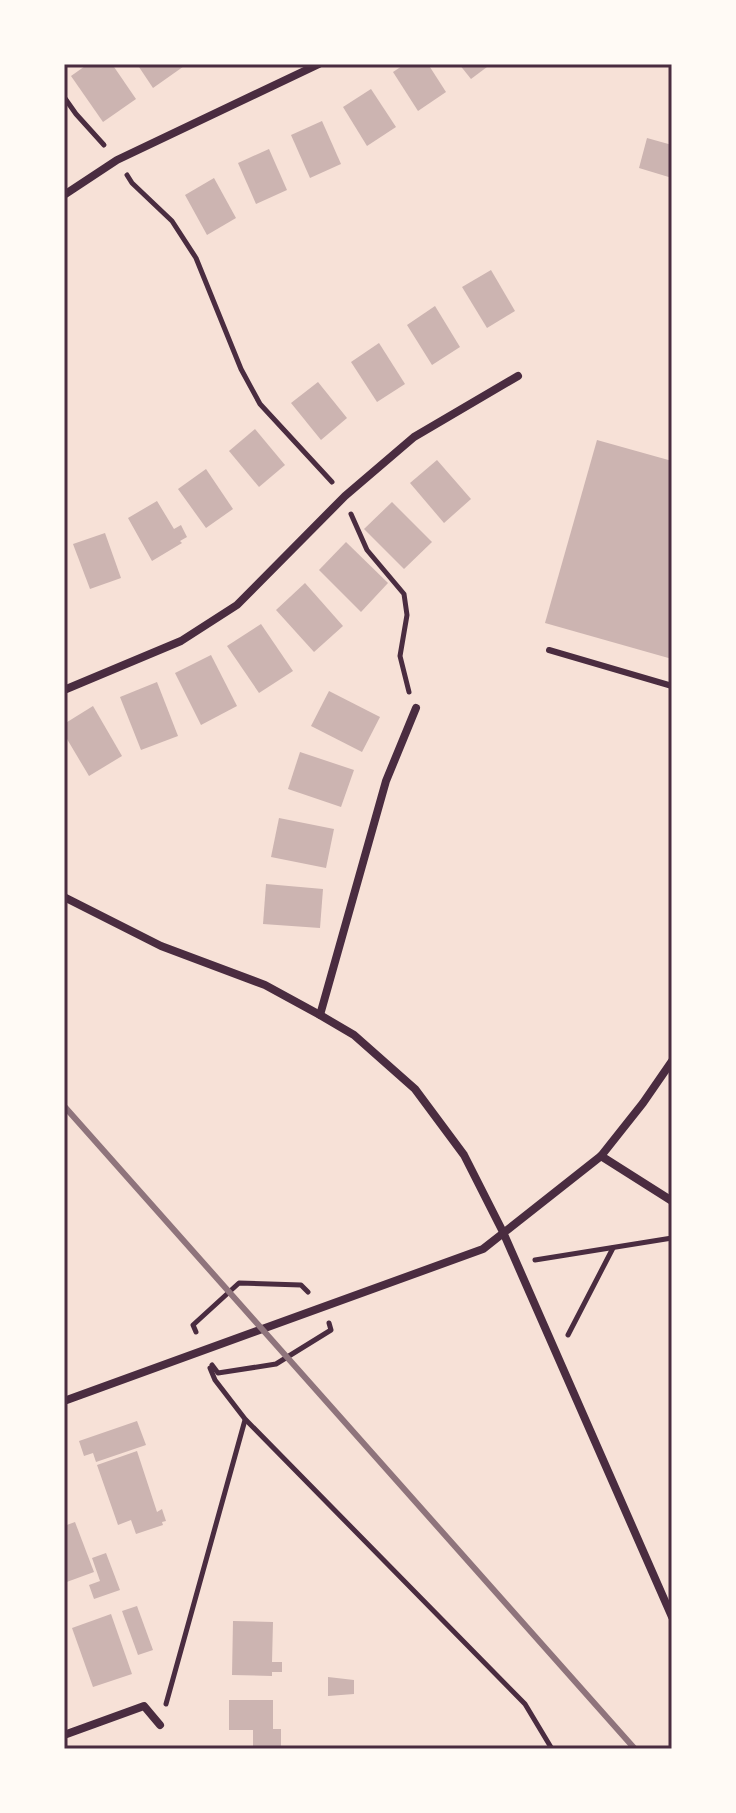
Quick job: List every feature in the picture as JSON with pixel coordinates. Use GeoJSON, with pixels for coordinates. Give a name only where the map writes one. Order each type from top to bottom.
{"type":"FeatureCollection","features":[{"type":"Feature","properties":{"kind":"street"},"geometry":{"type":"LineString","coordinates":[[64,195],[117,160],[319,64]]}},
{"type":"Feature","properties":{"kind":"street"},"geometry":{"type":"LineString","coordinates":[[64,690],[181,641],[237,605],[345,496],[414,437],[518,376]]}},
{"type":"Feature","properties":{"kind":"street"},"geometry":{"type":"LineString","coordinates":[[320,1015],[377,809],[416,708]]}},
{"type":"Feature","properties":{"kind":"street"},"geometry":{"type":"LineString","coordinates":[[64,897],[161,946],[265,985],[320,1015],[354,1035],[415,1089],[464,1155],[503,1232],[672,1617]]}},
{"type":"Feature","properties":{"kind":"street"},"geometry":{"type":"LineString","coordinates":[[64,1401],[483,1249],[601,1156],[672,1061]]}},
{"type":"Feature","properties":{"kind":"street"},"geometry":{"type":"LineString","coordinates":[[601,1156],[672,1201]]}},
{"type":"Feature","properties":{"kind":"street"},"geometry":{"type":"LineString","coordinates":[[64,1735],[144,1706],[160,1725]]}},
{"type":"Feature","properties":{"kind":"lane"},"geometry":{"type":"LineString","coordinates":[[549,650],[672,686]]}},
{"type":"Feature","properties":{"kind":"path"},"geometry":{"type":"LineString","coordinates":[[64,97],[117,160],[132,183],[172,221],[196,258],[241,369],[260,404],[345,496],[355,528],[367,550],[404,594],[407,615],[400,656],[404,679],[416,708]]}},
{"type":"Feature","properties":{"kind":"path"},"geometry":{"type":"LineString","coordinates":[[515,1263],[672,1238]]}},
{"type":"Feature","properties":{"kind":"path"},"geometry":{"type":"LineString","coordinates":[[557,1355],[613,1247]]}},
{"type":"Feature","properties":{"kind":"path"},"geometry":{"type":"LineString","coordinates":[[202,1351],[218,1373],[276,1364],[331,1330],[323,1307],[301,1285],[239,1283],[193,1325],[202,1351],[215,1380],[245,1419],[525,1704],[552,1749]]}},
{"type":"Feature","properties":{"kind":"path"},"geometry":{"type":"LineString","coordinates":[[160,1725],[245,1419]]}},
{"type":"Feature","properties":{"kind":"building"},"geometry":{"type":"Polygon","coordinates":[[[88,64],[112,64],[136,99],[103,122],[71,76],[88,64]]]}},
{"type":"Feature","properties":{"kind":"building"},"geometry":{"type":"Polygon","coordinates":[[[137,64],[187,64],[153,88],[137,64]]]}},
{"type":"Feature","properties":{"kind":"building"},"geometry":{"type":"Polygon","coordinates":[[[405,64],[428,64],[446,92],[418,111],[393,72],[405,64]]]}},
{"type":"Feature","properties":{"kind":"building"},"geometry":{"type":"Polygon","coordinates":[[[459,64],[491,64],[471,79],[459,64]]]}},
{"type":"Feature","properties":{"kind":"building"},"geometry":{"type":"Polygon","coordinates":[[[371,89],[396,127],[367,146],[343,107],[371,89]]]}},
{"type":"Feature","properties":{"kind":"building"},"geometry":{"type":"Polygon","coordinates":[[[322,121],[341,164],[310,178],[291,135],[322,121]]]}},
{"type":"Feature","properties":{"kind":"building"},"geometry":{"type":"Polygon","coordinates":[[[647,138],[672,145],[672,178],[639,168],[647,138]]]}},
{"type":"Feature","properties":{"kind":"building"},"geometry":{"type":"Polygon","coordinates":[[[269,149],[287,190],[256,204],[238,163],[269,149]]]}},
{"type":"Feature","properties":{"kind":"building"},"geometry":{"type":"Polygon","coordinates":[[[214,178],[236,218],[207,235],[185,195],[214,178]]]}},
{"type":"Feature","properties":{"kind":"building"},"geometry":{"type":"Polygon","coordinates":[[[491,270],[515,311],[487,328],[462,287],[491,270]]]}},
{"type":"Feature","properties":{"kind":"building"},"geometry":{"type":"Polygon","coordinates":[[[435,306],[460,347],[432,365],[407,325],[435,306]]]}},
{"type":"Feature","properties":{"kind":"building"},"geometry":{"type":"Polygon","coordinates":[[[379,343],[405,384],[377,402],[351,362],[379,343]]]}},
{"type":"Feature","properties":{"kind":"building"},"geometry":{"type":"Polygon","coordinates":[[[318,382],[347,418],[321,440],[291,403],[318,382]]]}},
{"type":"Feature","properties":{"kind":"building"},"geometry":{"type":"Polygon","coordinates":[[[255,429],[285,465],[259,487],[229,451],[255,429]]]}},
{"type":"Feature","properties":{"kind":"building"},"geometry":{"type":"Polygon","coordinates":[[[597,440],[672,461],[672,659],[545,623],[597,440]]]}},
{"type":"Feature","properties":{"kind":"building"},"geometry":{"type":"Polygon","coordinates":[[[437,460],[471,499],[444,523],[410,483],[437,460]]]}},
{"type":"Feature","properties":{"kind":"building"},"geometry":{"type":"Polygon","coordinates":[[[206,469],[233,509],[206,528],[178,489],[206,469]]]}},
{"type":"Feature","properties":{"kind":"building"},"geometry":{"type":"Polygon","coordinates":[[[157,501],[174,529],[181,525],[187,537],[152,561],[128,518],[157,501]]]}},
{"type":"Feature","properties":{"kind":"building"},"geometry":{"type":"Polygon","coordinates":[[[392,502],[432,542],[404,569],[364,529],[392,502]]]}},
{"type":"Feature","properties":{"kind":"building"},"geometry":{"type":"Polygon","coordinates":[[[105,533],[121,578],[90,589],[73,544],[105,533]]]}},
{"type":"Feature","properties":{"kind":"building"},"geometry":{"type":"Polygon","coordinates":[[[346,542],[388,583],[361,612],[319,570],[346,542]]]}},
{"type":"Feature","properties":{"kind":"building"},"geometry":{"type":"Polygon","coordinates":[[[305,583],[343,626],[314,652],[276,610],[305,583]]]}},
{"type":"Feature","properties":{"kind":"building"},"geometry":{"type":"Polygon","coordinates":[[[261,624],[293,671],[259,693],[227,646],[261,624]]]}},
{"type":"Feature","properties":{"kind":"building"},"geometry":{"type":"Polygon","coordinates":[[[211,655],[237,706],[201,725],[175,673],[211,655]]]}},
{"type":"Feature","properties":{"kind":"building"},"geometry":{"type":"Polygon","coordinates":[[[157,682],[178,736],[141,750],[120,697],[157,682]]]}},
{"type":"Feature","properties":{"kind":"building"},"geometry":{"type":"Polygon","coordinates":[[[329,691],[380,717],[362,752],[311,726],[329,691]]]}},
{"type":"Feature","properties":{"kind":"building"},"geometry":{"type":"Polygon","coordinates":[[[93,706],[122,756],[89,776],[64,734],[64,724],[93,706]]]}},
{"type":"Feature","properties":{"kind":"building"},"geometry":{"type":"Polygon","coordinates":[[[300,752],[354,770],[341,807],[288,789],[300,752]]]}},
{"type":"Feature","properties":{"kind":"building"},"geometry":{"type":"Polygon","coordinates":[[[279,818],[334,829],[326,868],[271,857],[279,818]]]}},
{"type":"Feature","properties":{"kind":"building"},"geometry":{"type":"Polygon","coordinates":[[[266,884],[323,889],[320,928],[263,924],[266,884]]]}},
{"type":"Feature","properties":{"kind":"building"},"geometry":{"type":"Polygon","coordinates":[[[137,1421],[146,1445],[96,1462],[93,1453],[84,1456],[79,1441],[137,1421]]]}},
{"type":"Feature","properties":{"kind":"building"},"geometry":{"type":"Polygon","coordinates":[[[137,1451],[157,1512],[162,1509],[166,1521],[162,1522],[163,1525],[136,1534],[131,1520],[118,1525],[97,1465],[137,1451]]]}},
{"type":"Feature","properties":{"kind":"building"},"geometry":{"type":"Polygon","coordinates":[[[75,1522],[94,1572],[64,1583],[64,1526],[75,1522]]]}},
{"type":"Feature","properties":{"kind":"building"},"geometry":{"type":"Polygon","coordinates":[[[106,1553],[120,1590],[94,1599],[89,1585],[100,1581],[92,1558],[106,1553]]]}},
{"type":"Feature","properties":{"kind":"building"},"geometry":{"type":"Polygon","coordinates":[[[137,1606],[153,1650],[138,1655],[122,1611],[137,1606]]]}},
{"type":"Feature","properties":{"kind":"building"},"geometry":{"type":"Polygon","coordinates":[[[111,1614],[132,1674],[93,1687],[72,1628],[111,1614]]]}},
{"type":"Feature","properties":{"kind":"building"},"geometry":{"type":"Polygon","coordinates":[[[233,1621],[273,1622],[272,1662],[282,1662],[282,1672],[272,1672],[272,1676],[232,1675],[233,1621]]]}},
{"type":"Feature","properties":{"kind":"building"},"geometry":{"type":"Polygon","coordinates":[[[328,1677],[354,1680],[354,1694],[328,1696],[328,1677]]]}},
{"type":"Feature","properties":{"kind":"building"},"geometry":{"type":"Polygon","coordinates":[[[229,1700],[273,1700],[273,1729],[281,1729],[281,1749],[253,1749],[253,1730],[229,1730],[229,1700]]]}},
{"type":"Feature","properties":{"kind":"railway"},"geometry":{"type":"LineString","coordinates":[[64,1106],[635,1749]]}}]}
